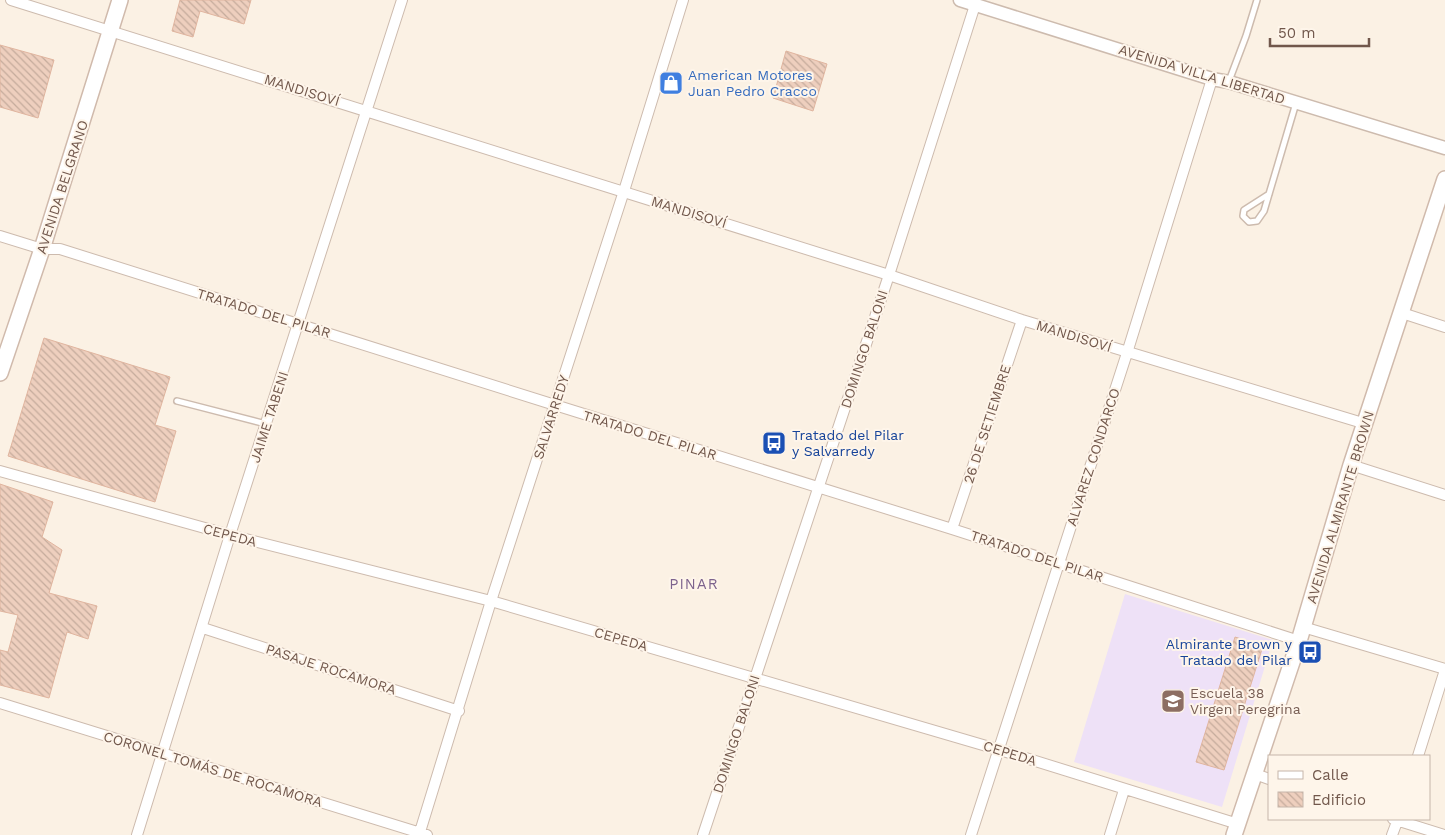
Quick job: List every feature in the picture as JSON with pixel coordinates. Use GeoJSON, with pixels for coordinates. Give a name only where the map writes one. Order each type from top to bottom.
{"type":"FeatureCollection","features":[{"type":"Feature","properties":{"kind":"main road","name":"AVENIDA BELGRANO"},"geometry":{"type":"LineString","coordinates":[[0,373],[42,248],[120,0]]}},
{"type":"Feature","properties":{"kind":"main road","name":"AVENIDA ALMIRANTE BROWN"},"geometry":{"type":"LineString","coordinates":[[1236,829],[1262,776],[1301,634],[1351,465],[1445,179]]}},
{"type":"Feature","properties":{"kind":"street","name":"MANDISOVÍ"},"geometry":{"type":"LineString","coordinates":[[12,0],[889,274],[1022,320],[1127,353],[1366,424]]}},
{"type":"Feature","properties":{"kind":"street","name":"JAIME TABENI"},"geometry":{"type":"LineString","coordinates":[[137,835],[203,628],[230,535],[368,111],[402,0]]}},
{"type":"Feature","properties":{"kind":"street","name":"SALVARREDY"},"geometry":{"type":"LineString","coordinates":[[422,834],[491,601],[624,192],[683,0]]}},
{"type":"Feature","properties":{"kind":"street","name":"AVENIDA VILLA LIBERTAD"},"geometry":{"type":"LineString","coordinates":[[960,0],[1445,148]]}},
{"type":"Feature","properties":{"kind":"street","name":"DOMINGO BALONI"},"geometry":{"type":"LineString","coordinates":[[703,835],[889,274],[975,5]]}},
{"type":"Feature","properties":{"kind":"street","name":"ALVAREZ CONDARCO"},"geometry":{"type":"LineString","coordinates":[[972,835],[1127,353],[1212,78]]}},
{"type":"Feature","properties":{"kind":"street","name":"TRATADO DEL PILAR"},"geometry":{"type":"LineString","coordinates":[[0,236],[42,248],[60,249],[1059,564],[1301,634],[1445,669]]}},
{"type":"Feature","properties":{"kind":"street"},"geometry":{"type":"LineString","coordinates":[[1402,313],[1445,327]]}},
{"type":"Feature","properties":{"kind":"street","name":"26 DE SETIEMBRE"},"geometry":{"type":"LineString","coordinates":[[952,529],[1022,320]]}},
{"type":"Feature","properties":{"kind":"street"},"geometry":{"type":"LineString","coordinates":[[1351,465],[1445,495]]}},
{"type":"Feature","properties":{"kind":"street","name":"CEPEDA"},"geometry":{"type":"LineString","coordinates":[[0,471],[230,535],[491,601],[1000,750],[1236,829]]}},
{"type":"Feature","properties":{"kind":"street","name":"PASAJE ROCAMORA"},"geometry":{"type":"LineString","coordinates":[[203,628],[459,710]]}},
{"type":"Feature","properties":{"kind":"street"},"geometry":{"type":"LineString","coordinates":[[1418,755],[1445,669]]}},
{"type":"Feature","properties":{"kind":"street","name":"CORONEL TOMÁS DE ROCAMORA"},"geometry":{"type":"LineString","coordinates":[[0,703],[422,834]]}},
{"type":"Feature","properties":{"kind":"street"},"geometry":{"type":"LineString","coordinates":[[1110,835],[1124,790]]}},
{"type":"Feature","properties":{"kind":"street"},"geometry":{"type":"LineString","coordinates":[[1392,835],[1396,820]]}},
{"type":"Feature","properties":{"kind":"street"},"geometry":{"type":"LineString","coordinates":[[1399,820],[1444,835]]}},
{"type":"Feature","properties":{"kind":"lane"},"geometry":{"type":"LineString","coordinates":[[1229,82],[1257,0]]}},
{"type":"Feature","properties":{"kind":"lane"},"geometry":{"type":"LineString","coordinates":[[1269,194],[1244,210],[1244,216],[1249,222],[1256,221],[1264,211],[1296,103]]}},
{"type":"Feature","properties":{"kind":"lane"},"geometry":{"type":"LineString","coordinates":[[177,401],[266,424]]}},
{"type":"Feature","properties":{"kind":"shaded area","name":"Escuela 38 Virgen Peregrina"},"geometry":{"type":"Polygon","coordinates":[[[1125,594],[1273,640],[1222,807],[1074,762],[1125,594]]]}},
{"type":"Feature","properties":{"kind":"building"},"geometry":{"type":"Polygon","coordinates":[[[180,0],[251,0],[244,24],[200,11],[193,37],[172,31],[180,0]]]}},
{"type":"Feature","properties":{"kind":"building"},"geometry":{"type":"Polygon","coordinates":[[[0,45],[54,60],[38,118],[0,107],[0,45]]]}},
{"type":"Feature","properties":{"kind":"building"},"geometry":{"type":"Polygon","coordinates":[[[786,51],[827,64],[813,111],[773,98],[786,51]]]}},
{"type":"Feature","properties":{"kind":"building"},"geometry":{"type":"Polygon","coordinates":[[[44,338],[170,377],[155,425],[176,431],[155,502],[8,456],[44,338]]]}},
{"type":"Feature","properties":{"kind":"building"},"geometry":{"type":"Polygon","coordinates":[[[0,484],[53,502],[42,537],[62,550],[49,593],[97,606],[88,639],[67,632],[49,698],[0,685],[0,650],[8,652],[18,615],[0,611],[0,484]]]}},
{"type":"Feature","properties":{"kind":"building"},"geometry":{"type":"Polygon","coordinates":[[[1235,637],[1263,646],[1224,770],[1196,762],[1235,637]]]}},
{"type":"Feature","properties":{"kind":"place","name":"American Motores Juan Pedro Cracco"},"geometry":{"type":"Point","coordinates":[671,83]}},
{"type":"Feature","properties":{"kind":"place","name":"Tratado del Pilar y Salvarredy"},"geometry":{"type":"Point","coordinates":[774,443]}},
{"type":"Feature","properties":{"kind":"place","name":"Almirante Brown y Tratado del Pilar"},"geometry":{"type":"Point","coordinates":[1310,652]}},
{"type":"Feature","properties":{"kind":"place","name":"Escuela 38 Virgen Peregrina"},"geometry":{"type":"Point","coordinates":[1173,701]}},
{"type":"Feature","properties":{"kind":"district","name":"PINAR"},"geometry":{"type":"Point","coordinates":[694,584]}}]}
